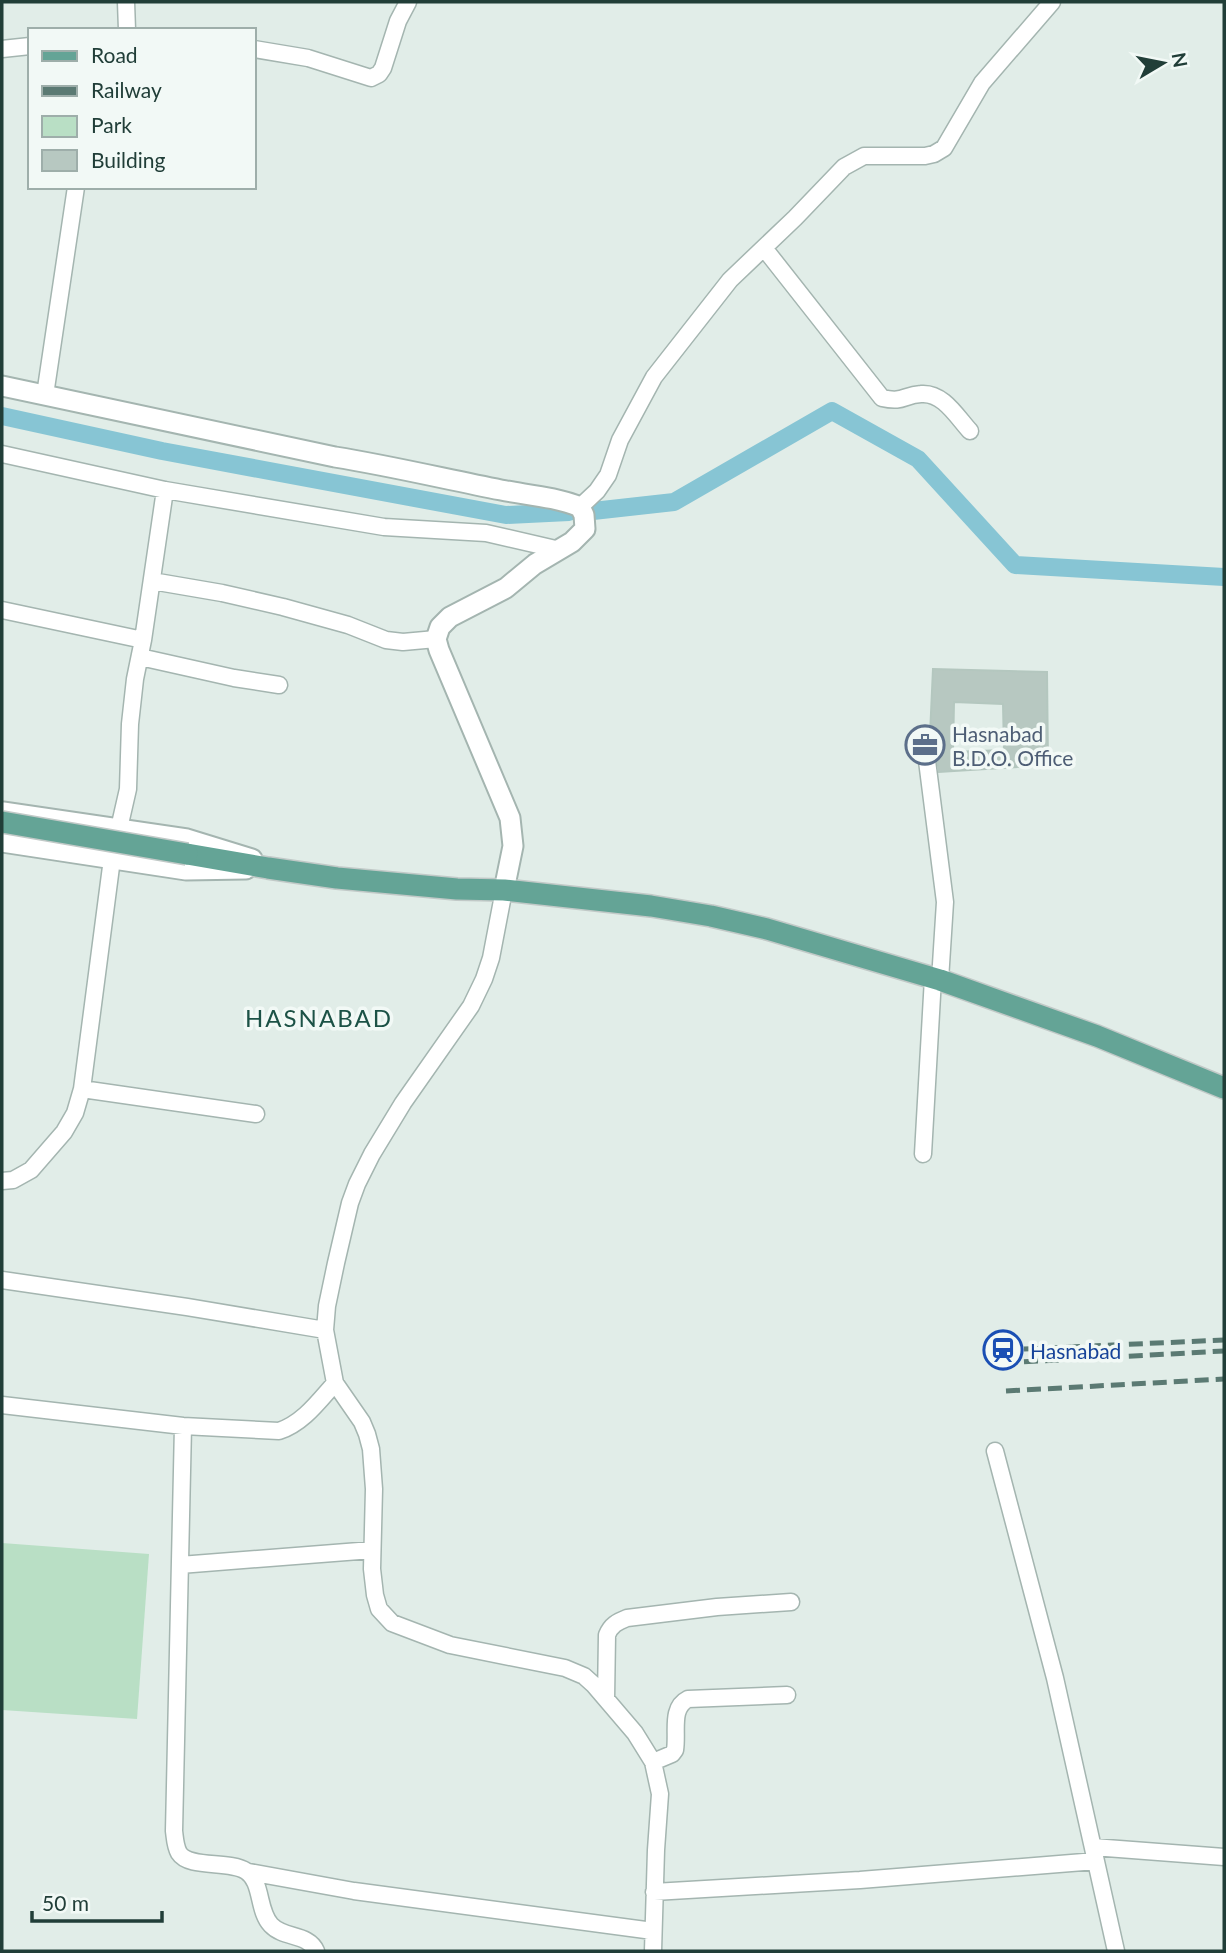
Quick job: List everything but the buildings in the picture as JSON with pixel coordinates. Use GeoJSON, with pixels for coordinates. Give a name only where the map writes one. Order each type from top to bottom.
{"type":"FeatureCollection","features":[{"type":"Feature","properties":{"kind":"main road"},"geometry":{"type":"LineString","coordinates":[[2,822],[268,868],[397,884],[504,890],[651,906],[711,916],[767,929],[937,979],[1097,1037],[1224,1088]]}},
{"type":"Feature","properties":{"kind":"street"},"geometry":{"type":"LineString","coordinates":[[126,2],[127,28]]}},
{"type":"Feature","properties":{"kind":"street"},"geometry":{"type":"LineString","coordinates":[[256,49],[308,58],[371,78],[383,68],[398,21],[408,2]]}},
{"type":"Feature","properties":{"kind":"street"},"geometry":{"type":"LineString","coordinates":[[580,507],[597,491],[608,475],[620,440],[653,377],[730,280],[844,167],[864,156],[925,156],[944,148],[982,83],[1052,2]]}},
{"type":"Feature","properties":{"kind":"street"},"geometry":{"type":"LineString","coordinates":[[2,49],[28,46]]}},
{"type":"Feature","properties":{"kind":"street"},"geometry":{"type":"LineString","coordinates":[[45,395],[76,189]]}},
{"type":"Feature","properties":{"kind":"street"},"geometry":{"type":"LineString","coordinates":[[764,247],[882,398],[896,401],[920,393],[933,395],[942,400],[970,431]]}},
{"type":"Feature","properties":{"kind":"street"},"geometry":{"type":"LineString","coordinates":[[2,386],[335,457],[570,502],[580,507],[584,515],[584,529],[572,542],[506,587],[450,617],[440,627],[436,639],[510,818],[513,846],[491,958],[475,997],[404,1103],[357,1184],[335,1263],[325,1330],[335,1383],[362,1422],[370,1449],[374,1489],[372,1569],[379,1609],[392,1623],[450,1645],[565,1668],[584,1676],[635,1733],[653,1762],[660,1794],[653,1951]]}},
{"type":"Feature","properties":{"kind":"street"},"geometry":{"type":"LineString","coordinates":[[2,454],[165,490],[384,527],[486,533],[560,550]]}},
{"type":"Feature","properties":{"kind":"street"},"geometry":{"type":"LineString","coordinates":[[2,1181],[13,1180],[31,1170],[64,1132],[75,1113],[82,1089],[112,859],[128,789],[131,724],[165,490]]}},
{"type":"Feature","properties":{"kind":"street"},"geometry":{"type":"LineString","coordinates":[[152,581],[283,607],[348,625],[386,640],[403,642],[436,639]]}},
{"type":"Feature","properties":{"kind":"street"},"geometry":{"type":"LineString","coordinates":[[2,610],[143,639]]}},
{"type":"Feature","properties":{"kind":"street"},"geometry":{"type":"LineString","coordinates":[[140,657],[279,685]]}},
{"type":"Feature","properties":{"kind":"street"},"geometry":{"type":"LineString","coordinates":[[923,1154],[945,902],[925,745]]}},
{"type":"Feature","properties":{"kind":"street"},"geometry":{"type":"LineString","coordinates":[[2,812],[187,839],[247,856],[268,868]]}},
{"type":"Feature","properties":{"kind":"street"},"geometry":{"type":"LineString","coordinates":[[2,842],[186,870],[268,868]]}},
{"type":"Feature","properties":{"kind":"street"},"geometry":{"type":"LineString","coordinates":[[82,1089],[256,1114]]}},
{"type":"Feature","properties":{"kind":"street"},"geometry":{"type":"LineString","coordinates":[[2,1280],[325,1330]]}},
{"type":"Feature","properties":{"kind":"street"},"geometry":{"type":"LineString","coordinates":[[2,1405],[183,1426],[279,1432],[293,1427],[335,1383]]}},
{"type":"Feature","properties":{"kind":"street"},"geometry":{"type":"LineString","coordinates":[[183,1426],[174,1819],[176,1847],[180,1855],[188,1860],[237,1866],[249,1872],[354,1891],[653,1931]]}},
{"type":"Feature","properties":{"kind":"street"},"geometry":{"type":"LineString","coordinates":[[995,1451],[1055,1678],[1116,1951]]}},
{"type":"Feature","properties":{"kind":"street"},"geometry":{"type":"LineString","coordinates":[[180,1565],[372,1550]]}},
{"type":"Feature","properties":{"kind":"street"},"geometry":{"type":"LineString","coordinates":[[606,1699],[607,1635],[618,1621],[705,1608],[791,1602]]}},
{"type":"Feature","properties":{"kind":"street"},"geometry":{"type":"LineString","coordinates":[[653,1762],[675,1750],[677,1711],[688,1699],[787,1695]]}},
{"type":"Feature","properties":{"kind":"street"},"geometry":{"type":"LineString","coordinates":[[654,1892],[860,1880],[1094,1854],[1224,1857]]}},
{"type":"Feature","properties":{"kind":"street"},"geometry":{"type":"LineString","coordinates":[[249,1872],[256,1883],[261,1906],[270,1924],[282,1933],[313,1944],[316,1951]]}},
{"type":"Feature","properties":{"kind":"green space"},"geometry":{"type":"Polygon","coordinates":[[[2,1543],[149,1554],[137,1719],[2,1710],[2,1543]]]}},
{"type":"Feature","properties":{"kind":"waterway"},"geometry":{"type":"LineString","coordinates":[[593,511],[674,502],[832,411],[918,459],[1015,565],[1224,577]]}},
{"type":"Feature","properties":{"kind":"waterway"},"geometry":{"type":"LineString","coordinates":[[2,416],[162,451],[506,515],[569,512]]}},
{"type":"Feature","properties":{"kind":"railway"},"geometry":{"type":"LineString","coordinates":[[1003,1350],[1224,1340]]}},
{"type":"Feature","properties":{"kind":"railway"},"geometry":{"type":"LineString","coordinates":[[1003,1363],[1224,1351]]}},
{"type":"Feature","properties":{"kind":"railway"},"geometry":{"type":"LineString","coordinates":[[1006,1391],[1224,1379]]}},
{"type":"Feature","properties":{"kind":"place","name":"Hasnabad B.D.O. Office"},"geometry":{"type":"Point","coordinates":[925,745]}},
{"type":"Feature","properties":{"kind":"place","name":"Hasnabad"},"geometry":{"type":"Point","coordinates":[1003,1350]}},
{"type":"Feature","properties":{"kind":"district","name":"HASNABAD"},"geometry":{"type":"Point","coordinates":[319,1017]}}]}
